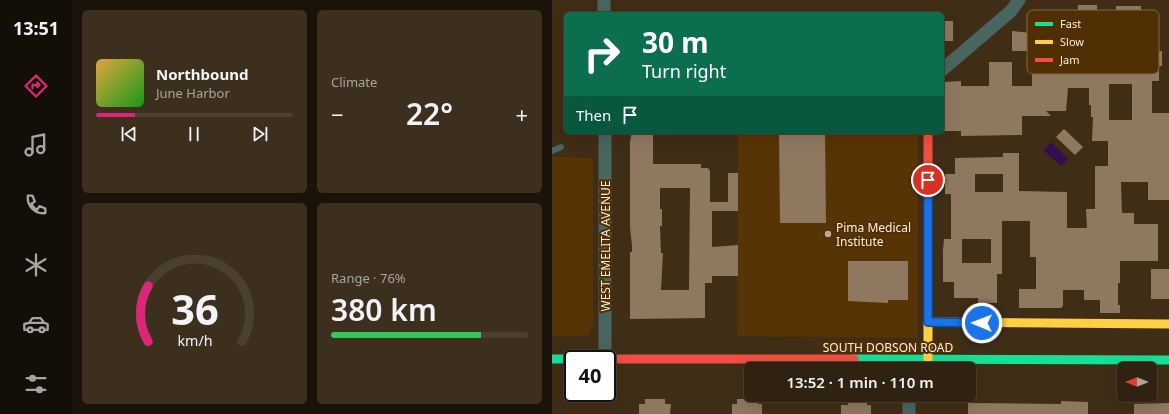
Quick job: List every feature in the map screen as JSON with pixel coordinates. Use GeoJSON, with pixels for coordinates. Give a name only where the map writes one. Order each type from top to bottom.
{"type":"FeatureCollection","features":[{"type":"Feature","properties":{"kind":"main road"},"geometry":{"type":"LineString","coordinates":[[928,134],[928,359]]}},
{"type":"Feature","properties":{"kind":"main road"},"geometry":{"type":"LineString","coordinates":[[928,322],[1169,324]]}},
{"type":"Feature","properties":{"kind":"main road"},"geometry":{"type":"LineString","coordinates":[[552,359],[564,359]]}},
{"type":"Feature","properties":{"kind":"main road","name":"SOUTH DOBSON ROAD"},"geometry":{"type":"LineString","coordinates":[[616,359],[788,362]]}},
{"type":"Feature","properties":{"kind":"main road","name":"SOUTH DOBSON ROAD"},"geometry":{"type":"LineString","coordinates":[[917,362],[928,359],[1169,360]]}},
{"type":"Feature","properties":{"kind":"street"},"geometry":{"type":"LineString","coordinates":[[604,0],[604,12]]}},
{"type":"Feature","properties":{"kind":"street"},"geometry":{"type":"LineString","coordinates":[[944,68],[1011,11],[1019,0]]}},
{"type":"Feature","properties":{"kind":"street","name":"WEST EMELITA AVENUE"},"geometry":{"type":"LineString","coordinates":[[605,134],[606,350]]}},
{"type":"Feature","properties":{"kind":"street"},"geometry":{"type":"LineString","coordinates":[[909,402],[909,414]]}},
{"type":"Feature","properties":{"kind":"lane"},"geometry":{"type":"LineString","coordinates":[[552,151],[560,147]]}},
{"type":"Feature","properties":{"kind":"shaded area","name":"Pima Medical Institute"},"geometry":{"type":"Polygon","coordinates":[[[738,134],[918,134],[918,338],[737,336],[738,134]]]}},
{"type":"Feature","properties":{"kind":"shaded area"},"geometry":{"type":"Polygon","coordinates":[[[1051,142],[1068,159],[1061,166],[1043,150],[1051,142]]]}},
{"type":"Feature","properties":{"kind":"shaded area"},"geometry":{"type":"Polygon","coordinates":[[[552,157],[593,158],[593,323],[589,334],[585,336],[552,336],[552,157]]]}},
{"type":"Feature","properties":{"kind":"building"},"geometry":{"type":"Polygon","coordinates":[[[1078,5],[1097,5],[1097,10],[1078,10],[1078,5]]]}},
{"type":"Feature","properties":{"kind":"building"},"geometry":{"type":"Polygon","coordinates":[[[1116,6],[1141,6],[1141,10],[1116,10],[1116,6]]]}},
{"type":"Feature","properties":{"kind":"building"},"geometry":{"type":"Polygon","coordinates":[[[944,21],[953,21],[953,41],[944,41],[944,21]]]}},
{"type":"Feature","properties":{"kind":"building"},"geometry":{"type":"Polygon","coordinates":[[[1012,31],[1027,32],[1027,51],[1012,51],[1012,31]]]}},
{"type":"Feature","properties":{"kind":"building"},"geometry":{"type":"Polygon","coordinates":[[[1159,51],[1162,51],[1162,66],[1159,66],[1159,51]]]}},
{"type":"Feature","properties":{"kind":"building"},"geometry":{"type":"Polygon","coordinates":[[[989,62],[1012,62],[1012,86],[1032,86],[1032,74],[1159,74],[1159,81],[1152,81],[1152,113],[1169,113],[1169,200],[1148,200],[1148,182],[1121,182],[1122,213],[1134,213],[1134,224],[1158,224],[1158,261],[1120,261],[1118,305],[1120,305],[1120,313],[1100,313],[1100,300],[1084,300],[1084,290],[1063,290],[1063,306],[1061,308],[1019,308],[1019,289],[1036,289],[1036,257],[1030,257],[1030,221],[1002,221],[1002,274],[997,274],[997,303],[978,303],[978,298],[954,298],[954,282],[943,282],[944,239],[951,239],[951,194],[945,194],[945,174],[955,174],[955,158],[1003,157],[1003,153],[1019,153],[1019,191],[1067,192],[1067,228],[1087,228],[1086,209],[1095,209],[1095,166],[1108,166],[1108,141],[1092,141],[1093,117],[1091,117],[1091,105],[1089,105],[1089,88],[1068,88],[1066,111],[1046,111],[1051,116],[1022,116],[1022,135],[961,136],[961,131],[944,131],[945,82],[961,81],[961,86],[989,86],[989,62]],[[1109,84],[1109,120],[1132,120],[1132,84],[1109,84]],[[975,174],[975,192],[1003,192],[1003,174],[975,174]],[[962,239],[962,263],[991,263],[991,239],[962,239]]]}},
{"type":"Feature","properties":{"kind":"building"},"geometry":{"type":"Polygon","coordinates":[[[1064,129],[1083,147],[1075,155],[1056,137],[1064,129]]]}},
{"type":"Feature","properties":{"kind":"building"},"geometry":{"type":"Polygon","coordinates":[[[632,134],[653,134],[653,164],[701,164],[701,168],[708,168],[710,171],[710,202],[728,202],[728,173],[738,173],[738,211],[712,211],[712,247],[738,245],[738,276],[712,276],[712,283],[705,283],[705,318],[630,319],[630,252],[632,252],[632,246],[630,227],[630,141],[632,134]],[[660,188],[660,209],[662,209],[662,226],[660,226],[661,253],[663,253],[661,290],[689,290],[690,188],[660,188]]]}},
{"type":"Feature","properties":{"kind":"building"},"geometry":{"type":"Polygon","coordinates":[[[779,134],[825,134],[826,223],[780,223],[779,134]]]}},
{"type":"Feature","properties":{"kind":"building"},"geometry":{"type":"Polygon","coordinates":[[[848,261],[908,261],[908,300],[888,300],[888,303],[848,301],[848,261]]]}},
{"type":"Feature","properties":{"kind":"building"},"geometry":{"type":"Polygon","coordinates":[[[1151,269],[1169,269],[1169,299],[1151,299],[1151,269]]]}},
{"type":"Feature","properties":{"kind":"building"},"geometry":{"type":"Polygon","coordinates":[[[645,399],[665,399],[665,404],[671,404],[670,414],[639,414],[639,404],[645,404],[645,399]]]}},
{"type":"Feature","properties":{"kind":"building"},"geometry":{"type":"Polygon","coordinates":[[[737,399],[744,399],[744,402],[758,402],[758,404],[762,404],[762,414],[732,414],[732,404],[737,404],[737,399]]]}},
{"type":"Feature","properties":{"kind":"building"},"geometry":{"type":"Polygon","coordinates":[[[1061,401],[1088,402],[1088,414],[968,414],[968,403],[1061,404],[1061,401]]]}},
{"type":"Feature","properties":{"kind":"building"},"geometry":{"type":"Polygon","coordinates":[[[848,402],[867,402],[867,405],[871,405],[871,414],[841,414],[841,405],[848,405],[848,402]]]}},
{"type":"Feature","properties":{"kind":"building"},"geometry":{"type":"Polygon","coordinates":[[[1169,403],[1169,414],[1134,414],[1134,404],[1169,403]]]}},
{"type":"Feature","properties":{"kind":"traffic: fast"},"geometry":{"type":"LineString","coordinates":[[552,359],[564,359]]}},
{"type":"Feature","properties":{"kind":"traffic: fast"},"geometry":{"type":"LineString","coordinates":[[854,359],[1169,360]]}},
{"type":"Feature","properties":{"kind":"traffic: slow"},"geometry":{"type":"LineString","coordinates":[[928,195],[928,359]]}},
{"type":"Feature","properties":{"kind":"traffic: slow"},"geometry":{"type":"LineString","coordinates":[[928,322],[1169,324]]}},
{"type":"Feature","properties":{"kind":"traffic: jam"},"geometry":{"type":"LineString","coordinates":[[928,134],[928,195]]}},
{"type":"Feature","properties":{"kind":"traffic: jam"},"geometry":{"type":"LineString","coordinates":[[616,359],[854,359]]}},
{"type":"Feature","properties":{"kind":"place","name":"Pima Medical Institute"},"geometry":{"type":"Point","coordinates":[828,234]}},
{"type":"Feature","properties":{"kind":"route"},"geometry":{"type":"LineString","coordinates":[[928,180],[928,322],[982,323]]}}]}
